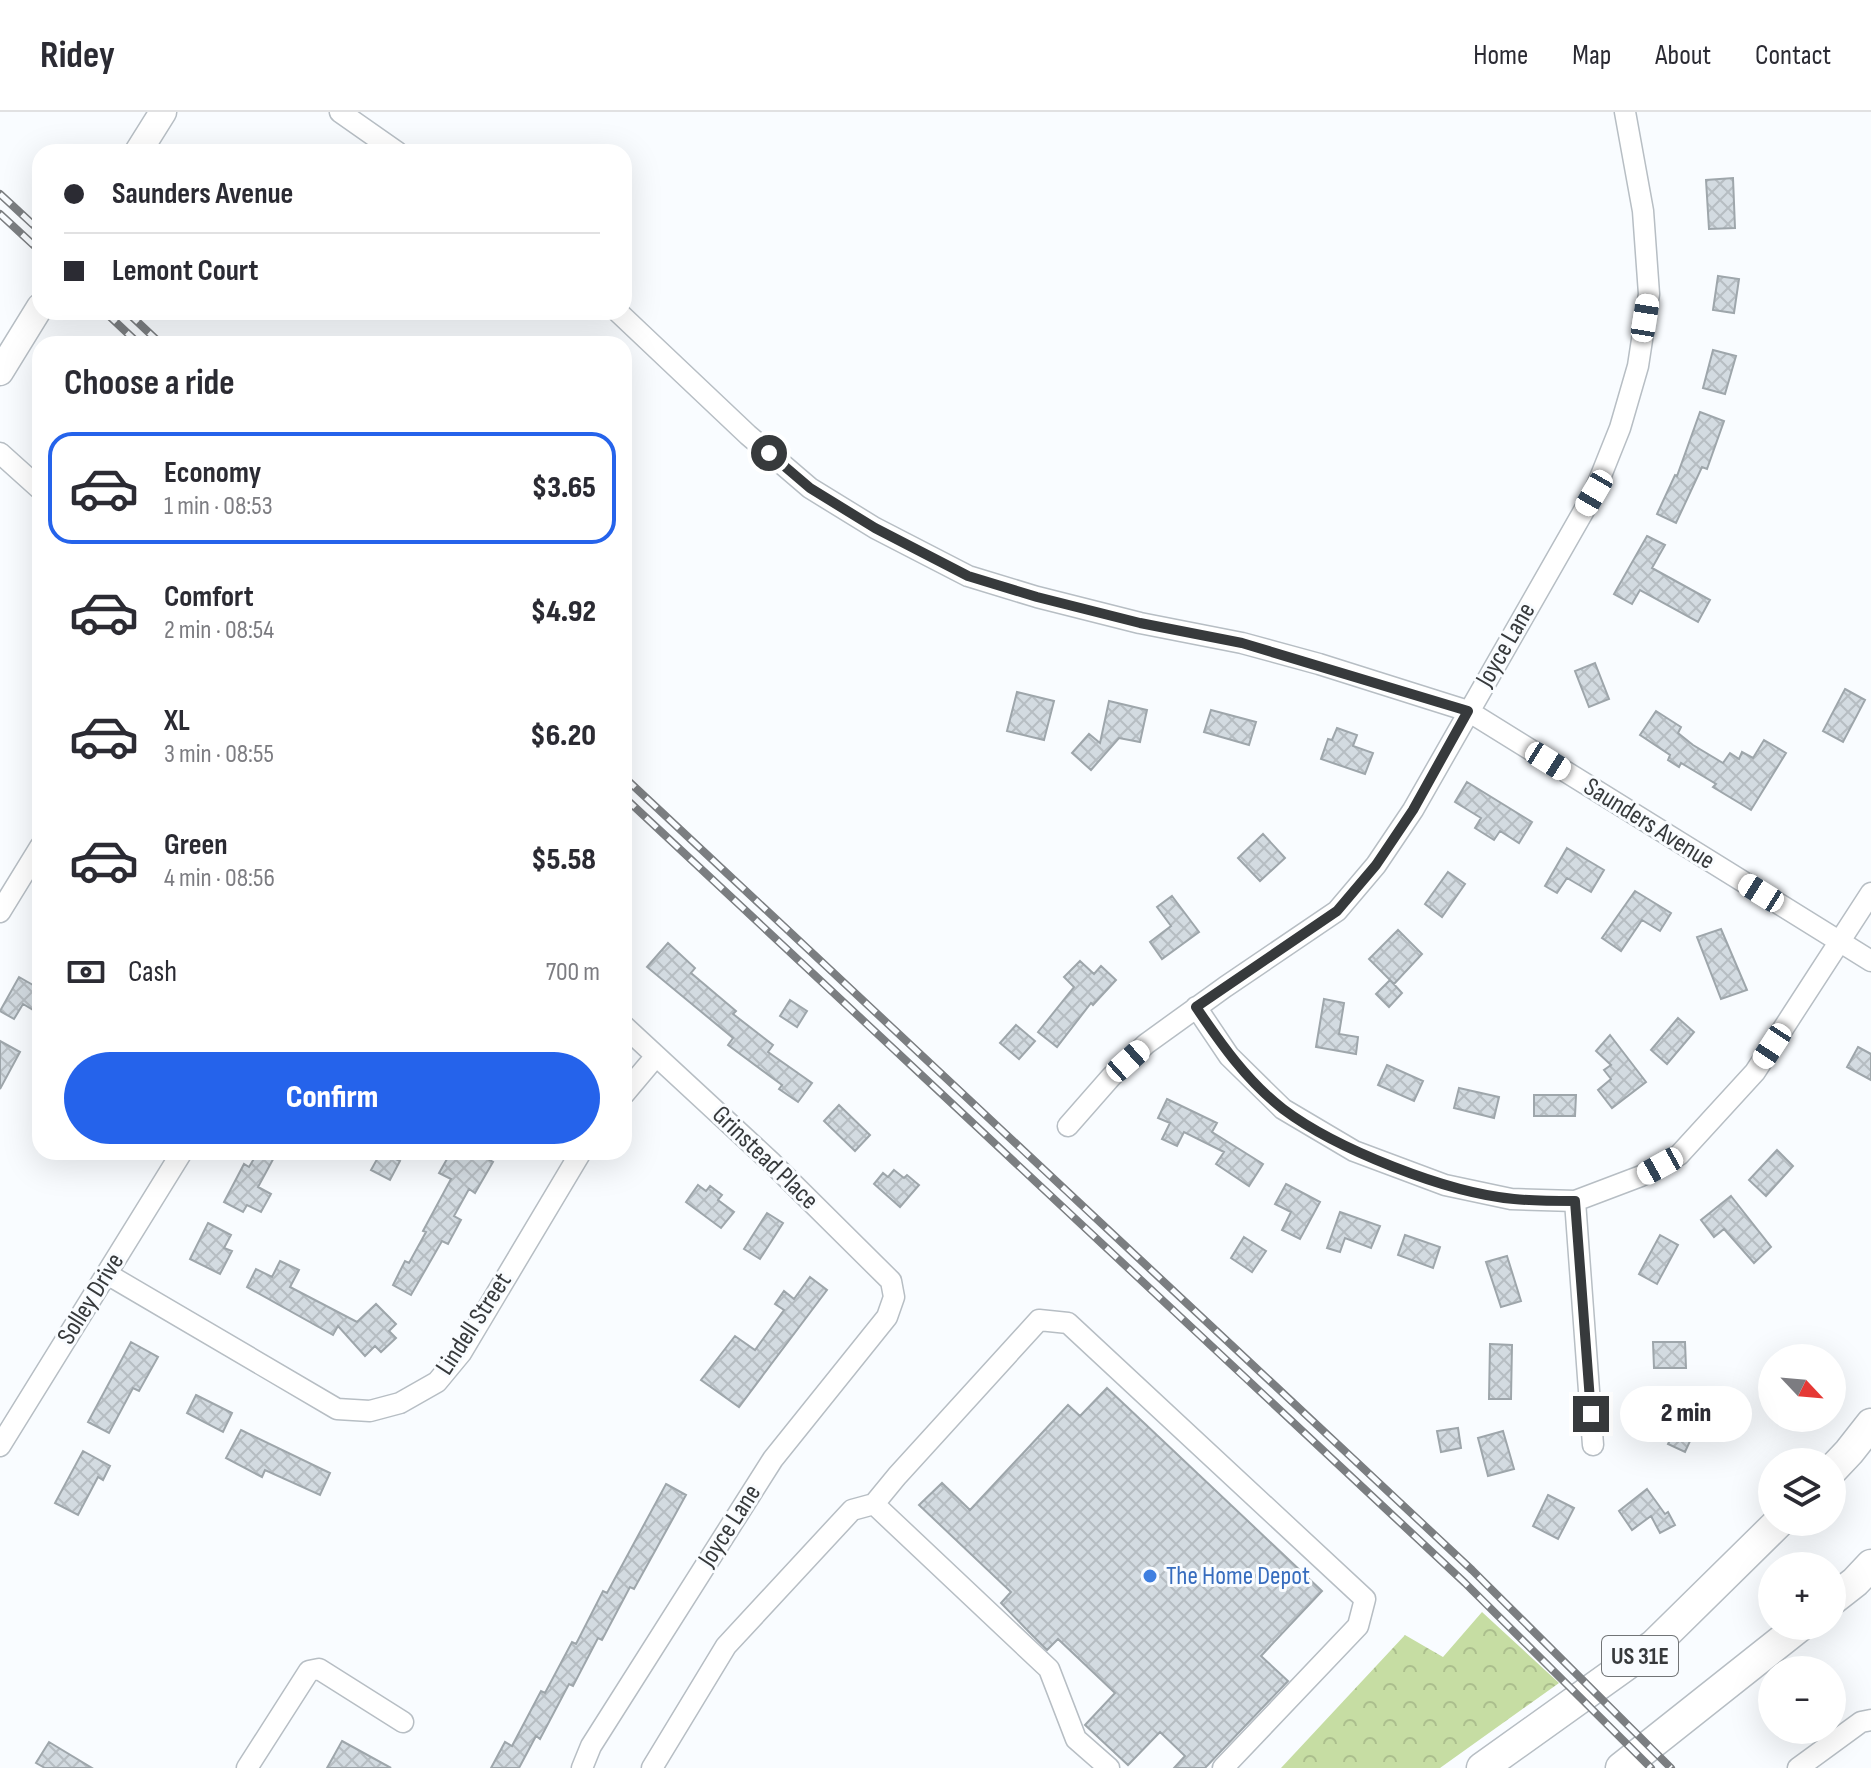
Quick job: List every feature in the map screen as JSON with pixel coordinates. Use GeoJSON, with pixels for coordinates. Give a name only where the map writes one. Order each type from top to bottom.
{"type":"FeatureCollection","features":[{"type":"Feature","properties":{"kind":"highway"},"geometry":{"type":"LineString","coordinates":[[1846,1455],[1871,1424]]}},
{"type":"Feature","properties":{"kind":"highway","name":"US 31E"},"geometry":{"type":"LineString","coordinates":[[1482,1768],[1654,1645],[1765,1536]]}},
{"type":"Feature","properties":{"kind":"highway"},"geometry":{"type":"LineString","coordinates":[[1846,1589],[1871,1565]]}},
{"type":"Feature","properties":{"kind":"highway","name":"US 31E"},"geometry":{"type":"LineString","coordinates":[[1621,1768],[1782,1640]]}},
{"type":"Feature","properties":{"kind":"main road"},"geometry":{"type":"LineString","coordinates":[[143,144],[163,112]]}},
{"type":"Feature","properties":{"kind":"main road"},"geometry":{"type":"LineString","coordinates":[[0,372],[32,319]]}},
{"type":"Feature","properties":{"kind":"street"},"geometry":{"type":"LineString","coordinates":[[340,112],[386,144]]}},
{"type":"Feature","properties":{"kind":"street","name":"Joyce Lane"},"geometry":{"type":"LineString","coordinates":[[1068,1126],[1146,1044],[1337,911],[1376,865],[1413,810],[1594,493],[1620,428],[1638,366],[1649,294],[1643,211],[1625,112]]}},
{"type":"Feature","properties":{"kind":"street","name":"Saunders Avenue"},"geometry":{"type":"LineString","coordinates":[[626,320],[748,435],[810,488],[875,528],[968,576],[1128,620],[1255,647],[1468,711],[1871,961]]}},
{"type":"Feature","properties":{"kind":"street"},"geometry":{"type":"LineString","coordinates":[[0,453],[32,482]]}},
{"type":"Feature","properties":{"kind":"street"},"geometry":{"type":"LineString","coordinates":[[0,912],[32,860]]}},
{"type":"Feature","properties":{"kind":"street"},"geometry":{"type":"LineString","coordinates":[[1196,1007],[1229,1056],[1283,1109],[1354,1151],[1445,1185],[1511,1199],[1575,1201],[1641,1176],[1679,1155],[1755,1072],[1871,893]]}},
{"type":"Feature","properties":{"kind":"street","name":"Grinstead Place"},"geometry":{"type":"LineString","coordinates":[[632,1034],[771,1162],[891,1281],[894,1297]]}},
{"type":"Feature","properties":{"kind":"street"},"geometry":{"type":"LineString","coordinates":[[632,1084],[656,1056]]}},
{"type":"Feature","properties":{"kind":"street","name":"Solley Drive"},"geometry":{"type":"LineString","coordinates":[[0,1446],[177,1160]]}},
{"type":"Feature","properties":{"kind":"street","name":"Lindell Street"},"geometry":{"type":"LineString","coordinates":[[107,1274],[337,1409],[370,1411],[400,1403],[437,1382],[461,1353],[576,1160]]}},
{"type":"Feature","properties":{"kind":"street"},"geometry":{"type":"LineString","coordinates":[[1575,1201],[1593,1445]]}},
{"type":"Feature","properties":{"kind":"street","name":"Joyce Lane"},"geometry":{"type":"LineString","coordinates":[[582,1768],[591,1746],[773,1459],[887,1317],[894,1297]]}},
{"type":"Feature","properties":{"kind":"street"},"geometry":{"type":"LineString","coordinates":[[652,1768],[726,1646],[852,1510],[874,1504],[1039,1320],[1068,1323],[1365,1599],[1358,1626],[1223,1768]]}},
{"type":"Feature","properties":{"kind":"street"},"geometry":{"type":"LineString","coordinates":[[874,1504],[1049,1669],[1076,1739],[1109,1768]]}},
{"type":"Feature","properties":{"kind":"street"},"geometry":{"type":"LineString","coordinates":[[247,1768],[309,1671],[319,1669],[403,1722]]}},
{"type":"Feature","properties":{"kind":"street"},"geometry":{"type":"LineString","coordinates":[[1798,1768],[1861,1722],[1871,1720]]}},
{"type":"Feature","properties":{"kind":"green space"},"geometry":{"type":"Polygon","coordinates":[[[1482,1612],[1559,1683],[1440,1768],[1281,1768],[1405,1635],[1443,1657],[1482,1612]]]}},
{"type":"Feature","properties":{"kind":"building"},"geometry":{"type":"Polygon","coordinates":[[[1733,178],[1735,228],[1709,229],[1706,180],[1733,178]]]}},
{"type":"Feature","properties":{"kind":"building"},"geometry":{"type":"Polygon","coordinates":[[[1718,276],[1739,279],[1734,313],[1713,310],[1718,276]]]}},
{"type":"Feature","properties":{"kind":"building"},"geometry":{"type":"Polygon","coordinates":[[[1713,350],[1736,356],[1725,394],[1703,388],[1713,350]]]}},
{"type":"Feature","properties":{"kind":"building"},"geometry":{"type":"Polygon","coordinates":[[[1700,412],[1724,421],[1707,469],[1702,467],[1676,523],[1657,514],[1677,476],[1700,412]]]}},
{"type":"Feature","properties":{"kind":"building"},"geometry":{"type":"Polygon","coordinates":[[[1647,536],[1665,545],[1652,568],[1710,600],[1698,622],[1640,590],[1632,604],[1614,594],[1647,536]]]}},
{"type":"Feature","properties":{"kind":"building"},"geometry":{"type":"Polygon","coordinates":[[[1595,663],[1609,699],[1589,707],[1575,671],[1595,663]]]}},
{"type":"Feature","properties":{"kind":"building"},"geometry":{"type":"Polygon","coordinates":[[[1845,689],[1865,700],[1843,742],[1823,731],[1845,689]]]}},
{"type":"Feature","properties":{"kind":"building"},"geometry":{"type":"Polygon","coordinates":[[[1017,692],[1054,701],[1044,740],[1007,731],[1017,692]]]}},
{"type":"Feature","properties":{"kind":"building"},"geometry":{"type":"Polygon","coordinates":[[[1109,701],[1147,710],[1140,742],[1119,738],[1091,770],[1072,753],[1089,734],[1100,743],[1109,701]]]}},
{"type":"Feature","properties":{"kind":"building"},"geometry":{"type":"Polygon","coordinates":[[[1211,710],[1256,722],[1249,745],[1204,732],[1211,710]]]}},
{"type":"Feature","properties":{"kind":"building"},"geometry":{"type":"Polygon","coordinates":[[[1656,711],[1681,727],[1678,733],[1693,745],[1723,763],[1730,753],[1739,759],[1742,752],[1753,758],[1764,740],[1786,753],[1751,810],[1713,787],[1716,784],[1681,763],[1679,767],[1668,760],[1670,755],[1640,735],[1656,711]]]}},
{"type":"Feature","properties":{"kind":"building"},"geometry":{"type":"Polygon","coordinates":[[[1337,728],[1357,735],[1353,746],[1373,753],[1365,774],[1321,759],[1328,739],[1332,740],[1337,728]]]}},
{"type":"Feature","properties":{"kind":"building"},"geometry":{"type":"Polygon","coordinates":[[[1467,782],[1532,822],[1519,843],[1500,831],[1494,840],[1475,828],[1481,818],[1455,802],[1467,782]]]}},
{"type":"Feature","properties":{"kind":"building"},"geometry":{"type":"Polygon","coordinates":[[[1263,834],[1285,858],[1260,881],[1238,858],[1263,834]]]}},
{"type":"Feature","properties":{"kind":"building"},"geometry":{"type":"Polygon","coordinates":[[[1567,848],[1604,870],[1591,892],[1567,878],[1557,893],[1545,886],[1567,848]]]}},
{"type":"Feature","properties":{"kind":"building"},"geometry":{"type":"Polygon","coordinates":[[[1448,872],[1465,884],[1442,917],[1425,904],[1448,872]]]}},
{"type":"Feature","properties":{"kind":"building"},"geometry":{"type":"Polygon","coordinates":[[[1635,891],[1671,913],[1660,931],[1642,920],[1621,951],[1602,938],[1635,891]]]}},
{"type":"Feature","properties":{"kind":"building"},"geometry":{"type":"Polygon","coordinates":[[[1172,896],[1199,932],[1162,959],[1150,942],[1171,926],[1157,907],[1172,896]]]}},
{"type":"Feature","properties":{"kind":"building"},"geometry":{"type":"Polygon","coordinates":[[[1721,929],[1747,990],[1721,999],[1697,937],[1721,929]]]}},
{"type":"Feature","properties":{"kind":"building"},"geometry":{"type":"Polygon","coordinates":[[[1398,930],[1422,954],[1394,984],[1369,959],[1398,930]]]}},
{"type":"Feature","properties":{"kind":"building"},"geometry":{"type":"Polygon","coordinates":[[[668,943],[695,968],[691,973],[736,1011],[733,1014],[773,1045],[768,1052],[812,1083],[798,1102],[779,1089],[782,1085],[728,1045],[733,1038],[647,967],[668,943]]]}},
{"type":"Feature","properties":{"kind":"building"},"geometry":{"type":"Polygon","coordinates":[[[1080,961],[1094,974],[1101,966],[1116,980],[1093,1005],[1091,1003],[1057,1047],[1038,1032],[1074,987],[1064,977],[1080,961]]]}},
{"type":"Feature","properties":{"kind":"building"},"geometry":{"type":"Polygon","coordinates":[[[19,977],[32,984],[32,1009],[23,1004],[14,1019],[0,1011],[19,977]]]}},
{"type":"Feature","properties":{"kind":"building"},"geometry":{"type":"Polygon","coordinates":[[[1390,980],[1402,993],[1389,1007],[1376,994],[1390,980]]]}},
{"type":"Feature","properties":{"kind":"building"},"geometry":{"type":"Polygon","coordinates":[[[1324,999],[1344,1003],[1339,1034],[1358,1037],[1356,1054],[1316,1047],[1324,999]]]}},
{"type":"Feature","properties":{"kind":"building"},"geometry":{"type":"Polygon","coordinates":[[[790,1000],[807,1011],[797,1027],[780,1016],[790,1000]]]}},
{"type":"Feature","properties":{"kind":"building"},"geometry":{"type":"Polygon","coordinates":[[[1678,1018],[1694,1032],[1667,1064],[1651,1050],[1678,1018]]]}},
{"type":"Feature","properties":{"kind":"building"},"geometry":{"type":"Polygon","coordinates":[[[1016,1025],[1035,1041],[1019,1059],[1000,1043],[1016,1025]]]}},
{"type":"Feature","properties":{"kind":"building"},"geometry":{"type":"Polygon","coordinates":[[[1610,1035],[1646,1082],[1612,1108],[1598,1090],[1611,1079],[1604,1070],[1611,1065],[1596,1051],[1610,1035]]]}},
{"type":"Feature","properties":{"kind":"building"},"geometry":{"type":"Polygon","coordinates":[[[0,1041],[20,1052],[0,1089],[0,1041]]]}},
{"type":"Feature","properties":{"kind":"building"},"geometry":{"type":"Polygon","coordinates":[[[1858,1047],[1871,1054],[1871,1080],[1847,1067],[1858,1047]]]}},
{"type":"Feature","properties":{"kind":"building"},"geometry":{"type":"Polygon","coordinates":[[[1387,1065],[1423,1081],[1414,1101],[1378,1085],[1387,1065]]]}},
{"type":"Feature","properties":{"kind":"building"},"geometry":{"type":"Polygon","coordinates":[[[1459,1088],[1499,1097],[1494,1118],[1454,1108],[1459,1088]]]}},
{"type":"Feature","properties":{"kind":"building"},"geometry":{"type":"Polygon","coordinates":[[[1534,1095],[1576,1095],[1575,1116],[1534,1116],[1534,1095]]]}},
{"type":"Feature","properties":{"kind":"building"},"geometry":{"type":"Polygon","coordinates":[[[1167,1099],[1217,1123],[1212,1132],[1263,1164],[1249,1186],[1216,1164],[1224,1152],[1184,1132],[1177,1146],[1162,1139],[1170,1123],[1158,1118],[1167,1099]]]}},
{"type":"Feature","properties":{"kind":"building"},"geometry":{"type":"Polygon","coordinates":[[[839,1105],[870,1135],[855,1151],[824,1121],[839,1105]]]}},
{"type":"Feature","properties":{"kind":"building"},"geometry":{"type":"Polygon","coordinates":[[[1777,1150],[1793,1166],[1766,1196],[1749,1180],[1777,1150]]]}},
{"type":"Feature","properties":{"kind":"building"},"geometry":{"type":"Polygon","coordinates":[[[253,1160],[273,1160],[258,1187],[271,1194],[261,1212],[247,1205],[243,1212],[224,1202],[244,1164],[249,1167],[253,1160]]]}},
{"type":"Feature","properties":{"kind":"building"},"geometry":{"type":"Polygon","coordinates":[[[377,1160],[400,1161],[390,1180],[371,1170],[377,1160]]]}},
{"type":"Feature","properties":{"kind":"building"},"geometry":{"type":"Polygon","coordinates":[[[446,1160],[493,1162],[475,1193],[469,1189],[454,1216],[461,1220],[448,1244],[442,1241],[411,1295],[393,1285],[405,1261],[409,1263],[426,1232],[423,1231],[451,1179],[439,1173],[446,1160]]]}},
{"type":"Feature","properties":{"kind":"building"},"geometry":{"type":"Polygon","coordinates":[[[894,1170],[904,1178],[907,1175],[919,1185],[900,1207],[874,1184],[883,1173],[888,1177],[894,1170]]]}},
{"type":"Feature","properties":{"kind":"building"},"geometry":{"type":"Polygon","coordinates":[[[1286,1184],[1320,1202],[1300,1239],[1282,1230],[1291,1212],[1275,1204],[1286,1184]]]}},
{"type":"Feature","properties":{"kind":"building"},"geometry":{"type":"Polygon","coordinates":[[[698,1185],[706,1191],[710,1186],[722,1195],[718,1200],[734,1212],[721,1228],[686,1202],[698,1185]]]}},
{"type":"Feature","properties":{"kind":"building"},"geometry":{"type":"Polygon","coordinates":[[[1731,1196],[1771,1247],[1754,1263],[1724,1229],[1714,1237],[1701,1220],[1731,1196]]]}},
{"type":"Feature","properties":{"kind":"building"},"geometry":{"type":"Polygon","coordinates":[[[1340,1212],[1380,1226],[1371,1248],[1345,1238],[1340,1252],[1327,1248],[1340,1212]]]}},
{"type":"Feature","properties":{"kind":"building"},"geometry":{"type":"Polygon","coordinates":[[[767,1213],[783,1223],[760,1259],[744,1249],[767,1213]]]}},
{"type":"Feature","properties":{"kind":"building"},"geometry":{"type":"Polygon","coordinates":[[[208,1223],[231,1235],[224,1248],[232,1251],[220,1274],[190,1259],[208,1223]]]}},
{"type":"Feature","properties":{"kind":"building"},"geometry":{"type":"Polygon","coordinates":[[[1405,1235],[1440,1247],[1433,1268],[1398,1255],[1405,1235]]]}},
{"type":"Feature","properties":{"kind":"building"},"geometry":{"type":"Polygon","coordinates":[[[1660,1235],[1678,1245],[1657,1284],[1639,1274],[1660,1235]]]}},
{"type":"Feature","properties":{"kind":"building"},"geometry":{"type":"Polygon","coordinates":[[[1244,1237],[1266,1251],[1252,1272],[1231,1258],[1244,1237]]]}},
{"type":"Feature","properties":{"kind":"building"},"geometry":{"type":"Polygon","coordinates":[[[1507,1256],[1521,1301],[1501,1307],[1486,1262],[1507,1256]]]}},
{"type":"Feature","properties":{"kind":"building"},"geometry":{"type":"Polygon","coordinates":[[[280,1261],[299,1270],[290,1287],[357,1322],[376,1304],[396,1324],[389,1331],[396,1338],[381,1352],[375,1346],[365,1356],[338,1326],[333,1335],[247,1287],[256,1269],[272,1277],[280,1261]]]}},
{"type":"Feature","properties":{"kind":"building"},"geometry":{"type":"Polygon","coordinates":[[[810,1277],[827,1290],[739,1407],[701,1380],[735,1336],[755,1350],[784,1310],[775,1304],[784,1291],[794,1299],[810,1277]]]}},
{"type":"Feature","properties":{"kind":"building"},"geometry":{"type":"Polygon","coordinates":[[[131,1342],[158,1357],[139,1391],[133,1388],[109,1433],[88,1422],[131,1342]]]}},
{"type":"Feature","properties":{"kind":"building"},"geometry":{"type":"Polygon","coordinates":[[[1653,1342],[1685,1342],[1686,1368],[1654,1368],[1653,1342]]]}},
{"type":"Feature","properties":{"kind":"building"},"geometry":{"type":"Polygon","coordinates":[[[1490,1344],[1512,1345],[1511,1399],[1489,1399],[1490,1344]]]}},
{"type":"Feature","properties":{"kind":"building","name":"The Home Depot"},"geometry":{"type":"Polygon","coordinates":[[[1107,1388],[1322,1591],[1261,1656],[1288,1681],[1205,1768],[1174,1768],[1185,1756],[1160,1732],[1128,1765],[1085,1725],[1115,1693],[1058,1639],[1047,1650],[1001,1603],[1011,1592],[919,1505],[942,1483],[970,1510],[1068,1405],[1080,1416],[1107,1388]]]}},
{"type":"Feature","properties":{"kind":"building"},"geometry":{"type":"Polygon","coordinates":[[[196,1395],[232,1413],[223,1432],[187,1413],[196,1395]]]}},
{"type":"Feature","properties":{"kind":"building"},"geometry":{"type":"Polygon","coordinates":[[[1680,1420],[1696,1428],[1685,1452],[1668,1444],[1680,1420]]]}},
{"type":"Feature","properties":{"kind":"building"},"geometry":{"type":"Polygon","coordinates":[[[1458,1428],[1461,1448],[1441,1452],[1437,1431],[1458,1428]]]}},
{"type":"Feature","properties":{"kind":"building"},"geometry":{"type":"Polygon","coordinates":[[[241,1430],[330,1473],[320,1495],[265,1470],[262,1477],[226,1458],[241,1430]]]}},
{"type":"Feature","properties":{"kind":"building"},"geometry":{"type":"Polygon","coordinates":[[[1503,1431],[1514,1469],[1488,1476],[1478,1438],[1503,1431]]]}},
{"type":"Feature","properties":{"kind":"building"},"geometry":{"type":"Polygon","coordinates":[[[83,1451],[110,1466],[103,1480],[98,1477],[78,1515],[55,1503],[83,1451]]]}},
{"type":"Feature","properties":{"kind":"building"},"geometry":{"type":"Polygon","coordinates":[[[666,1484],[686,1495],[634,1589],[630,1587],[602,1640],[598,1638],[573,1686],[569,1684],[540,1739],[536,1736],[519,1768],[491,1768],[505,1742],[512,1746],[541,1691],[545,1693],[572,1642],[576,1644],[603,1591],[607,1593],[666,1484]]]}},
{"type":"Feature","properties":{"kind":"building"},"geometry":{"type":"Polygon","coordinates":[[[1647,1489],[1665,1514],[1668,1512],[1675,1525],[1660,1533],[1651,1516],[1632,1530],[1619,1511],[1647,1489]]]}},
{"type":"Feature","properties":{"kind":"building"},"geometry":{"type":"Polygon","coordinates":[[[1548,1495],[1574,1508],[1558,1539],[1533,1526],[1548,1495]]]}},
{"type":"Feature","properties":{"kind":"building"},"geometry":{"type":"Polygon","coordinates":[[[342,1741],[391,1768],[327,1768],[342,1741]]]}},
{"type":"Feature","properties":{"kind":"building"},"geometry":{"type":"Polygon","coordinates":[[[49,1742],[92,1768],[45,1768],[36,1763],[49,1742]]]}},
{"type":"Feature","properties":{"kind":"railway"},"geometry":{"type":"LineString","coordinates":[[0,194],[32,224]]}},
{"type":"Feature","properties":{"kind":"railway"},"geometry":{"type":"LineString","coordinates":[[0,214],[32,244]]}},
{"type":"Feature","properties":{"kind":"railway"},"geometry":{"type":"LineString","coordinates":[[114,320],[130,336]]}},
{"type":"Feature","properties":{"kind":"railway"},"geometry":{"type":"LineString","coordinates":[[136,320],[152,336]]}},
{"type":"Feature","properties":{"kind":"railway"},"geometry":{"type":"LineString","coordinates":[[632,784],[1472,1570],[1671,1768]]}},
{"type":"Feature","properties":{"kind":"railway"},"geometry":{"type":"LineString","coordinates":[[632,804],[1465,1583],[1651,1768]]}},
{"type":"Feature","properties":{"kind":"place","name":"The Home Depot"},"geometry":{"type":"Point","coordinates":[1150,1576]}},
{"type":"Feature","properties":{"kind":"route"},"geometry":{"type":"LineString","coordinates":[[769,453],[810,488],[875,528],[968,576],[1140,623],[1242,643],[1468,711],[1413,810],[1376,865],[1337,911],[1196,1007],[1229,1056],[1283,1109],[1354,1151],[1445,1185],[1511,1199],[1575,1201],[1591,1414]]}}]}
